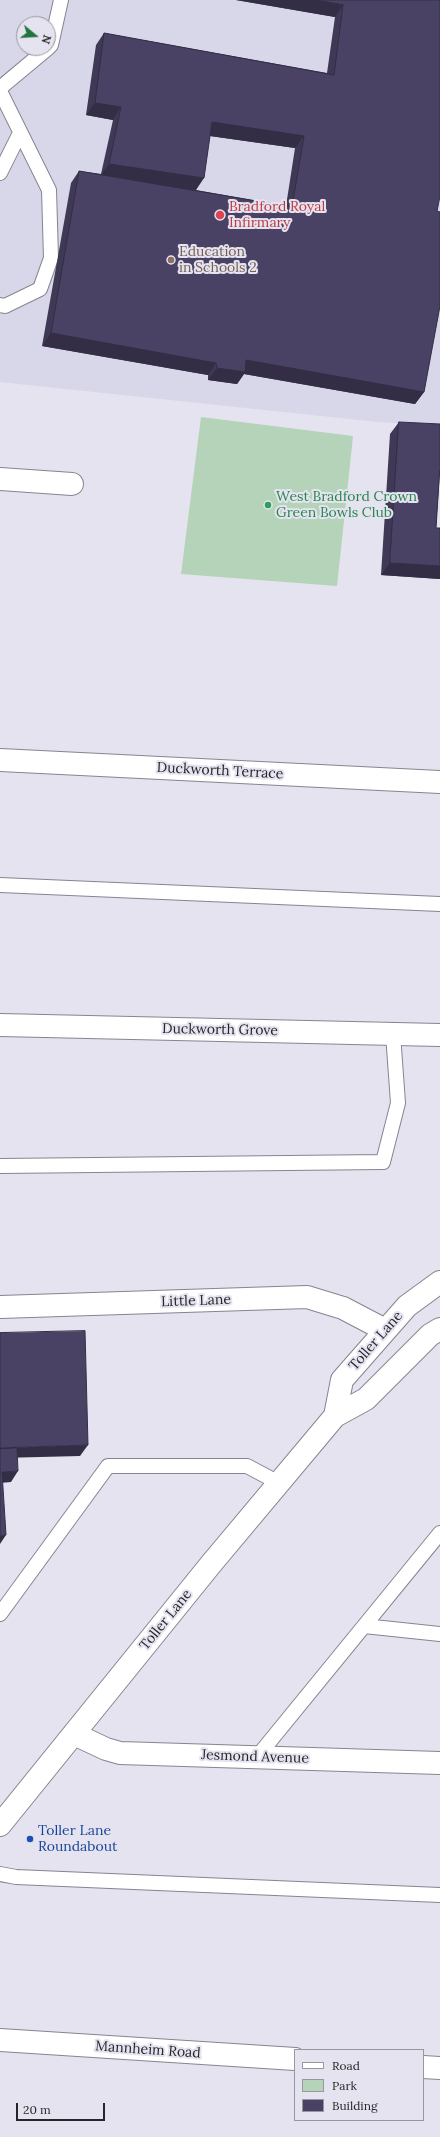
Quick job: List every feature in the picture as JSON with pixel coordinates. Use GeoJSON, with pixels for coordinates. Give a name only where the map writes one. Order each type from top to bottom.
{"type":"FeatureCollection","features":[{"type":"Feature","properties":{"kind":"street"},"geometry":{"type":"LineString","coordinates":[[0,479],[72,484]]}},
{"type":"Feature","properties":{"kind":"street","name":"Duckworth Terrace"},"geometry":{"type":"LineString","coordinates":[[0,760],[440,782]]}},
{"type":"Feature","properties":{"kind":"street","name":"Duckworth Grove"},"geometry":{"type":"LineString","coordinates":[[0,1025],[440,1035]]}},
{"type":"Feature","properties":{"kind":"street","name":"Toller Lane"},"geometry":{"type":"LineString","coordinates":[[335,1416],[342,1380],[407,1306],[440,1282]]}},
{"type":"Feature","properties":{"kind":"street","name":"Little Lane"},"geometry":{"type":"LineString","coordinates":[[0,1307],[307,1297],[343,1308],[385,1330]]}},
{"type":"Feature","properties":{"kind":"street","name":"Toller Lane"},"geometry":{"type":"LineString","coordinates":[[0,1825],[335,1416],[366,1399],[388,1375],[430,1335],[440,1328]]}},
{"type":"Feature","properties":{"kind":"street"},"geometry":{"type":"LineString","coordinates":[[385,1330],[388,1375]]}},
{"type":"Feature","properties":{"kind":"street","name":"Jesmond Avenue"},"geometry":{"type":"LineString","coordinates":[[74,1734],[106,1749],[120,1753],[440,1763]]}},
{"type":"Feature","properties":{"kind":"street","name":"Mannheim Road"},"geometry":{"type":"LineString","coordinates":[[0,2040],[294,2059]]}},
{"type":"Feature","properties":{"kind":"street"},"geometry":{"type":"LineString","coordinates":[[424,2067],[440,2068]]}},
{"type":"Feature","properties":{"kind":"lane"},"geometry":{"type":"LineString","coordinates":[[56,22],[61,0]]}},
{"type":"Feature","properties":{"kind":"lane"},"geometry":{"type":"LineString","coordinates":[[0,305],[5,306],[40,289],[51,258],[49,190],[20,133],[0,89],[39,56]]}},
{"type":"Feature","properties":{"kind":"lane"},"geometry":{"type":"LineString","coordinates":[[0,173],[20,133]]}},
{"type":"Feature","properties":{"kind":"lane"},"geometry":{"type":"LineString","coordinates":[[0,885],[440,904]]}},
{"type":"Feature","properties":{"kind":"lane"},"geometry":{"type":"LineString","coordinates":[[0,1166],[383,1162],[398,1103],[392,1034]]}},
{"type":"Feature","properties":{"kind":"lane"},"geometry":{"type":"LineString","coordinates":[[0,1614],[108,1466],[248,1466],[279,1483]]}},
{"type":"Feature","properties":{"kind":"lane"},"geometry":{"type":"LineString","coordinates":[[257,1757],[440,1533]]}},
{"type":"Feature","properties":{"kind":"lane"},"geometry":{"type":"LineString","coordinates":[[364,1626],[440,1634]]}},
{"type":"Feature","properties":{"kind":"lane"},"geometry":{"type":"LineString","coordinates":[[0,1874],[16,1877],[440,1895]]}},
{"type":"Feature","properties":{"kind":"shaded area","name":"Bradford Royal Infirmary"},"geometry":{"type":"Polygon","coordinates":[[[0,0],[440,0],[440,426],[378,422],[0,382],[0,0]]]}},
{"type":"Feature","properties":{"kind":"green space","name":"West Bradford Crown Green Bowls Club"},"geometry":{"type":"Polygon","coordinates":[[[201,417],[353,436],[337,586],[181,574],[201,417]]]}},
{"type":"Feature","properties":{"kind":"building","name":"Bradford Royal Infirmary"},"geometry":{"type":"Polygon","coordinates":[[[315,0],[440,0],[440,196],[437,211],[440,212],[440,306],[424,392],[246,360],[245,372],[217,368],[216,363],[51,333],[79,171],[292,207],[304,136],[212,122],[204,178],[109,164],[121,107],[95,103],[104,33],[334,75],[343,5],[315,0]]]}},
{"type":"Feature","properties":{"kind":"building"},"geometry":{"type":"Polygon","coordinates":[[[399,422],[440,424],[440,465],[436,528],[440,528],[440,566],[390,563],[399,422]]]}},
{"type":"Feature","properties":{"kind":"building"},"geometry":{"type":"Polygon","coordinates":[[[85,1331],[88,1445],[0,1448],[0,1333],[85,1331]]]}},
{"type":"Feature","properties":{"kind":"building"},"geometry":{"type":"Polygon","coordinates":[[[17,1448],[18,1471],[2,1472],[6,1535],[0,1536],[0,1449],[17,1448]]]}},
{"type":"Feature","properties":{"kind":"place","name":"Bradford Royal Infirmary"},"geometry":{"type":"Point","coordinates":[220,215]}},
{"type":"Feature","properties":{"kind":"place","name":"Education in Schools 2"},"geometry":{"type":"Point","coordinates":[171,260]}},
{"type":"Feature","properties":{"kind":"place","name":"West Bradford Crown Green Bowls Club"},"geometry":{"type":"Point","coordinates":[268,505]}},
{"type":"Feature","properties":{"kind":"place","name":"Toller Lane Roundabout"},"geometry":{"type":"Point","coordinates":[30,1839]}}]}
